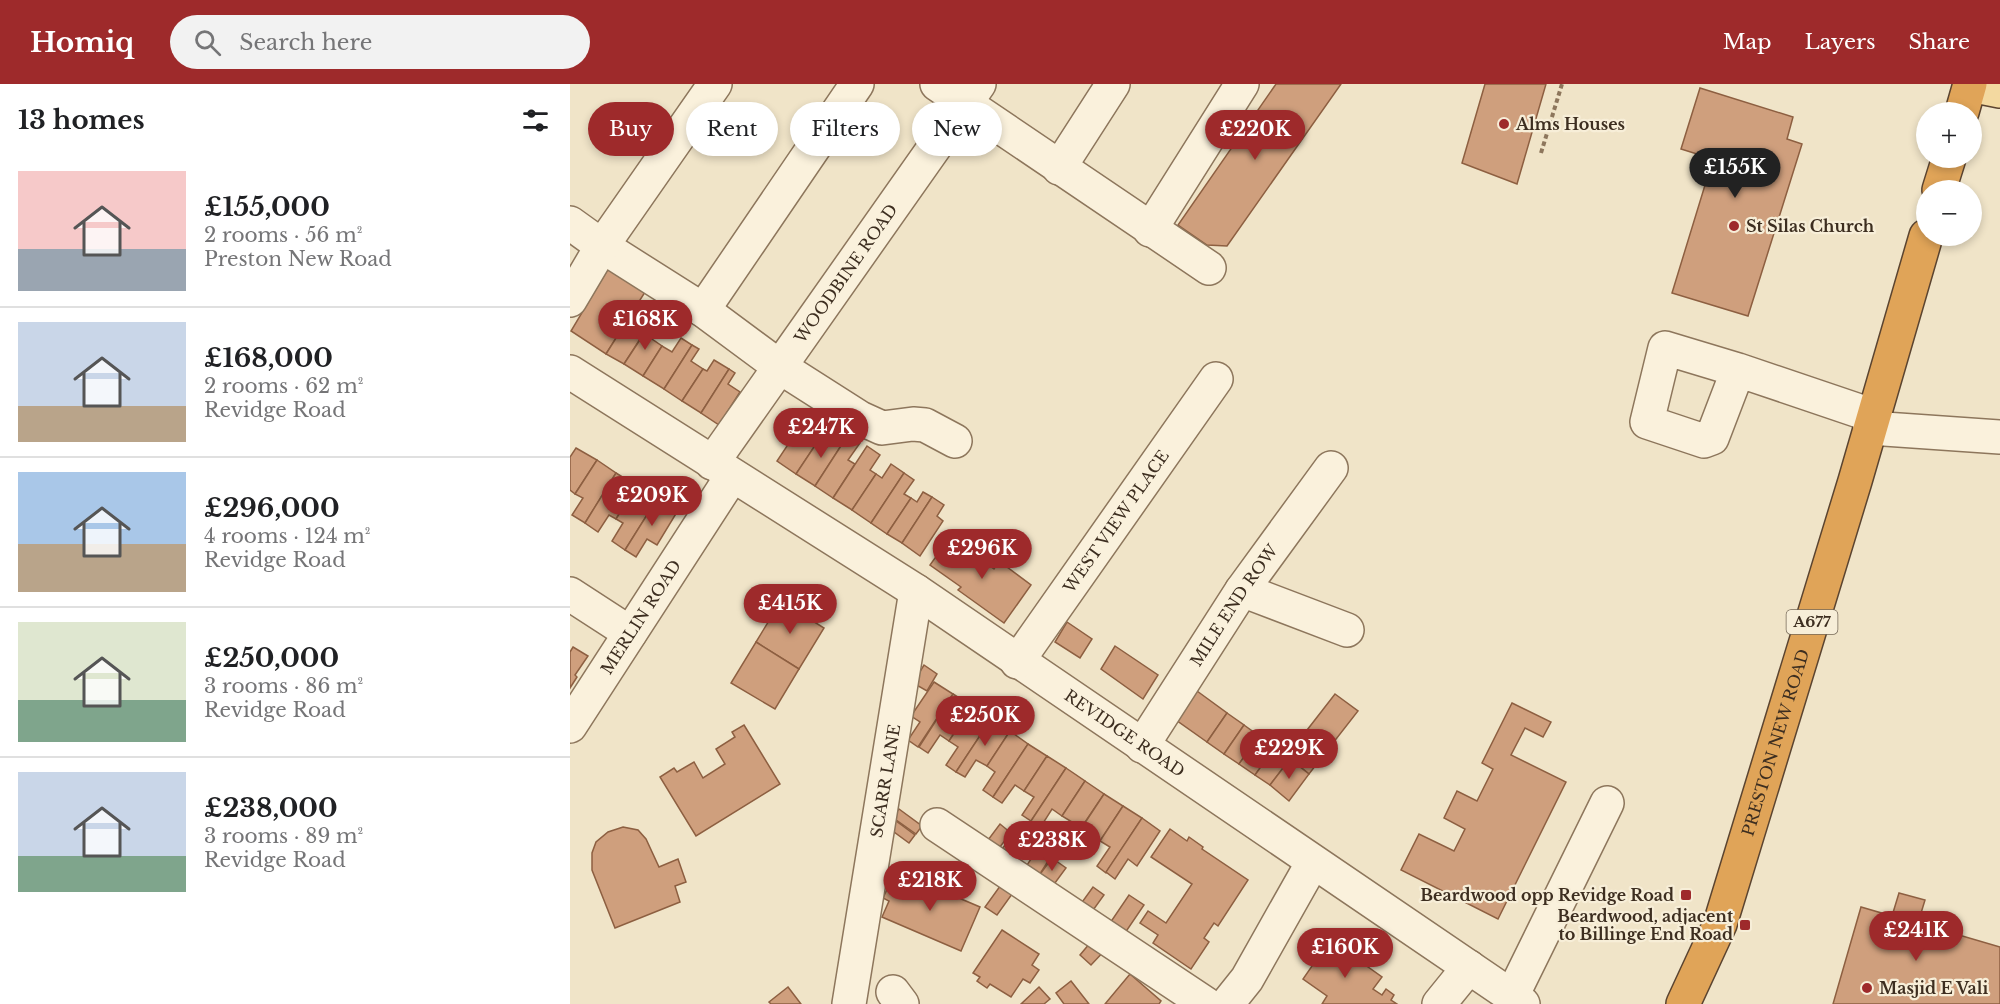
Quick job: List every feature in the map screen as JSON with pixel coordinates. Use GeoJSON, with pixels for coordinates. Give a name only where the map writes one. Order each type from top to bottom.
{"type":"FeatureCollection","features":[{"type":"Feature","properties":{"kind":"highway","name":"PRESTON NEW ROAD"},"geometry":{"type":"LineString","coordinates":[[1683,1004],[1720,924],[1923,246]]}},
{"type":"Feature","properties":{"kind":"street"},"geometry":{"type":"LineString","coordinates":[[570,300],[602,246],[715,84]]}},
{"type":"Feature","properties":{"kind":"street"},"geometry":{"type":"LineString","coordinates":[[703,310],[857,84]]}},
{"type":"Feature","properties":{"kind":"street"},"geometry":{"type":"LineString","coordinates":[[937,84],[972,94],[1059,168],[1209,268]]}},
{"type":"Feature","properties":{"kind":"street"},"geometry":{"type":"LineString","coordinates":[[1059,168],[1113,84]]}},
{"type":"Feature","properties":{"kind":"street"},"geometry":{"type":"LineString","coordinates":[[1150,230],[1242,84]]}},
{"type":"Feature","properties":{"kind":"street","name":"WOODBINE ROAD"},"geometry":{"type":"LineString","coordinates":[[722,469],[780,367],[972,94]]}},
{"type":"Feature","properties":{"kind":"street"},"geometry":{"type":"LineString","coordinates":[[570,223],[703,310],[780,367],[871,424],[882,428],[913,424],[925,425],[955,441]]}},
{"type":"Feature","properties":{"kind":"street"},"geometry":{"type":"LineString","coordinates":[[1738,370],[1872,422],[2000,436]]}},
{"type":"Feature","properties":{"kind":"street","name":"REVIDGE ROAD"},"geometry":{"type":"LineString","coordinates":[[570,372],[916,591],[1017,662],[1517,1000]]}},
{"type":"Feature","properties":{"kind":"street","name":"WEST VIEW PLACE"},"geometry":{"type":"LineString","coordinates":[[1017,662],[1216,379]]}},
{"type":"Feature","properties":{"kind":"street","name":"MILE END ROW"},"geometry":{"type":"LineString","coordinates":[[1142,746],[1242,590],[1331,468]]}},
{"type":"Feature","properties":{"kind":"street","name":"MERLIN ROAD"},"geometry":{"type":"LineString","coordinates":[[570,726],[630,633],[722,469]]}},
{"type":"Feature","properties":{"kind":"street"},"geometry":{"type":"LineString","coordinates":[[1242,590],[1347,630]]}},
{"type":"Feature","properties":{"kind":"street","name":"SCARR LANE"},"geometry":{"type":"LineString","coordinates":[[849,1004],[916,591]]}},
{"type":"Feature","properties":{"kind":"street"},"geometry":{"type":"LineString","coordinates":[[570,594],[630,633]]}},
{"type":"Feature","properties":{"kind":"street"},"geometry":{"type":"LineString","coordinates":[[1517,1000],[1607,803]]}},
{"type":"Feature","properties":{"kind":"street"},"geometry":{"type":"LineString","coordinates":[[937,825],[1206,1004]]}},
{"type":"Feature","properties":{"kind":"street"},"geometry":{"type":"LineString","coordinates":[[1227,1004],[1246,978],[1313,862]]}},
{"type":"Feature","properties":{"kind":"street"},"geometry":{"type":"LineString","coordinates":[[1439,1004],[1469,968]]}},
{"type":"Feature","properties":{"kind":"path"},"geometry":{"type":"LineString","coordinates":[[1541,153],[1562,84]]}},
{"type":"Feature","properties":{"kind":"building"},"geometry":{"type":"Polygon","coordinates":[[[1276,84],[1341,84],[1227,246],[1207,245],[1178,225],[1276,84]]]}},
{"type":"Feature","properties":{"kind":"building","name":"Alms Houses"},"geometry":{"type":"Polygon","coordinates":[[[1485,84],[1546,84],[1517,184],[1462,163],[1485,84]]]}},
{"type":"Feature","properties":{"kind":"building","name":"St Silas Church"},"geometry":{"type":"Polygon","coordinates":[[[1700,88],[1793,117],[1787,139],[1802,144],[1748,316],[1672,293],[1713,159],[1681,149],[1700,88]]]}},
{"type":"Feature","properties":{"kind":"building"},"geometry":{"type":"Polygon","coordinates":[[[615,257],[652,281],[606,354],[571,331],[615,257]]]}},
{"type":"Feature","properties":{"kind":"building"},"geometry":{"type":"Polygon","coordinates":[[[643,312],[653,319],[624,364],[606,354],[628,319],[635,323],[643,312]]]}},
{"type":"Feature","properties":{"kind":"building"},"geometry":{"type":"Polygon","coordinates":[[[653,320],[661,326],[652,339],[662,346],[643,376],[624,364],[653,320]]]}},
{"type":"Feature","properties":{"kind":"building"},"geometry":{"type":"Polygon","coordinates":[[[681,338],[692,345],[664,389],[643,376],[662,346],[672,352],[681,338]]]}},
{"type":"Feature","properties":{"kind":"building"},"geometry":{"type":"Polygon","coordinates":[[[692,345],[699,349],[691,361],[703,369],[682,401],[664,389],[692,345]]]}},
{"type":"Feature","properties":{"kind":"building"},"geometry":{"type":"Polygon","coordinates":[[[714,360],[729,369],[701,413],[682,401],[703,369],[707,371],[714,360]]]}},
{"type":"Feature","properties":{"kind":"building"},"geometry":{"type":"Polygon","coordinates":[[[729,369],[735,373],[728,384],[740,392],[719,425],[701,413],[729,369]]]}},
{"type":"Feature","properties":{"kind":"building"},"geometry":{"type":"Polygon","coordinates":[[[809,413],[821,421],[811,436],[818,441],[796,474],[777,461],[809,413]]]}},
{"type":"Feature","properties":{"kind":"building"},"geometry":{"type":"Polygon","coordinates":[[[839,429],[848,435],[815,486],[796,474],[818,441],[827,447],[839,429]]]}},
{"type":"Feature","properties":{"kind":"building"},"geometry":{"type":"Polygon","coordinates":[[[848,435],[860,443],[848,460],[855,464],[833,498],[815,486],[848,435]]]}},
{"type":"Feature","properties":{"kind":"building"},"geometry":{"type":"Polygon","coordinates":[[[867,446],[880,455],[870,470],[876,474],[852,510],[833,498],[867,446]]]}},
{"type":"Feature","properties":{"kind":"building"},"geometry":{"type":"Polygon","coordinates":[[[576,448],[597,460],[575,494],[570,490],[570,457],[576,448]]]}},
{"type":"Feature","properties":{"kind":"building"},"geometry":{"type":"Polygon","coordinates":[[[597,460],[616,473],[585,523],[572,515],[583,498],[575,494],[597,460]]]}},
{"type":"Feature","properties":{"kind":"building"},"geometry":{"type":"Polygon","coordinates":[[[891,464],[904,473],[871,523],[852,510],[876,474],[882,478],[891,464]]]}},
{"type":"Feature","properties":{"kind":"building"},"geometry":{"type":"Polygon","coordinates":[[[616,473],[637,486],[616,519],[609,515],[598,532],[585,523],[616,473]]]}},
{"type":"Feature","properties":{"kind":"building"},"geometry":{"type":"Polygon","coordinates":[[[904,473],[914,480],[904,494],[911,498],[887,534],[871,523],[904,473]]]}},
{"type":"Feature","properties":{"kind":"building"},"geometry":{"type":"Polygon","coordinates":[[[637,486],[657,499],[625,550],[612,541],[623,523],[616,519],[637,486]]]}},
{"type":"Feature","properties":{"kind":"building"},"geometry":{"type":"Polygon","coordinates":[[[923,492],[932,497],[902,543],[887,534],[911,498],[917,502],[923,492]]]}},
{"type":"Feature","properties":{"kind":"building"},"geometry":{"type":"Polygon","coordinates":[[[932,497],[944,505],[937,516],[943,521],[920,556],[902,543],[932,497]]]}},
{"type":"Feature","properties":{"kind":"building"},"geometry":{"type":"Polygon","coordinates":[[[657,499],[677,512],[657,545],[647,539],[636,557],[625,550],[657,499]]]}},
{"type":"Feature","properties":{"kind":"building"},"geometry":{"type":"Polygon","coordinates":[[[950,537],[994,569],[999,561],[1031,585],[1004,623],[958,590],[961,587],[930,565],[950,537]]]}},
{"type":"Feature","properties":{"kind":"building"},"geometry":{"type":"Polygon","coordinates":[[[781,601],[824,628],[799,669],[756,642],[781,601]]]}},
{"type":"Feature","properties":{"kind":"building"},"geometry":{"type":"Polygon","coordinates":[[[1067,622],[1092,639],[1080,658],[1055,642],[1067,622]]]}},
{"type":"Feature","properties":{"kind":"building"},"geometry":{"type":"Polygon","coordinates":[[[756,642],[799,669],[775,709],[731,683],[756,642]]]}},
{"type":"Feature","properties":{"kind":"building"},"geometry":{"type":"Polygon","coordinates":[[[1115,646],[1158,675],[1143,699],[1101,669],[1115,646]]]}},
{"type":"Feature","properties":{"kind":"building"},"geometry":{"type":"Polygon","coordinates":[[[573,647],[588,656],[575,675],[577,677],[570,688],[570,652],[573,647]]]}},
{"type":"Feature","properties":{"kind":"building"},"geometry":{"type":"Polygon","coordinates":[[[924,665],[937,674],[927,691],[913,683],[924,665]]]}},
{"type":"Feature","properties":{"kind":"building"},"geometry":{"type":"Polygon","coordinates":[[[934,682],[953,694],[918,747],[908,740],[920,722],[911,716],[934,682]]]}},
{"type":"Feature","properties":{"kind":"building"},"geometry":{"type":"Polygon","coordinates":[[[1197,691],[1227,713],[1207,742],[1176,720],[1197,691]]]}},
{"type":"Feature","properties":{"kind":"building"},"geometry":{"type":"Polygon","coordinates":[[[953,694],[972,706],[949,741],[940,735],[928,753],[919,747],[953,694]]]}},
{"type":"Feature","properties":{"kind":"building"},"geometry":{"type":"Polygon","coordinates":[[[1335,694],[1358,711],[1326,752],[1304,734],[1335,694]]]}},
{"type":"Feature","properties":{"kind":"building"},"geometry":{"type":"Polygon","coordinates":[[[1512,703],[1551,722],[1543,737],[1525,728],[1511,755],[1566,782],[1498,919],[1401,870],[1419,834],[1454,851],[1465,829],[1444,818],[1457,791],[1477,801],[1493,769],[1482,763],[1512,703]]]}},
{"type":"Feature","properties":{"kind":"building"},"geometry":{"type":"Polygon","coordinates":[[[972,706],[991,719],[956,772],[946,765],[958,747],[949,741],[972,706]]]}},
{"type":"Feature","properties":{"kind":"building"},"geometry":{"type":"Polygon","coordinates":[[[1227,713],[1244,725],[1224,754],[1207,742],[1227,713]]]}},
{"type":"Feature","properties":{"kind":"building"},"geometry":{"type":"Polygon","coordinates":[[[991,719],[1010,731],[987,766],[976,760],[965,777],[956,772],[991,719]]]}},
{"type":"Feature","properties":{"kind":"building"},"geometry":{"type":"Polygon","coordinates":[[[744,725],[780,784],[696,836],[660,777],[674,768],[677,772],[694,762],[703,778],[725,764],[716,749],[735,737],[732,732],[744,725]]]}},
{"type":"Feature","properties":{"kind":"building"},"geometry":{"type":"Polygon","coordinates":[[[1244,725],[1259,736],[1239,764],[1224,754],[1244,725]]]}},
{"type":"Feature","properties":{"kind":"building"},"geometry":{"type":"Polygon","coordinates":[[[1010,731],[1028,744],[993,797],[983,790],[995,772],[987,766],[1010,731]]]}},
{"type":"Feature","properties":{"kind":"building"},"geometry":{"type":"Polygon","coordinates":[[[1304,734],[1326,752],[1309,774],[1287,756],[1304,734]]]}},
{"type":"Feature","properties":{"kind":"building"},"geometry":{"type":"Polygon","coordinates":[[[1259,736],[1275,747],[1255,775],[1239,764],[1259,736]]]}},
{"type":"Feature","properties":{"kind":"building"},"geometry":{"type":"Polygon","coordinates":[[[1028,744],[1047,756],[1024,791],[1015,785],[1002,803],[993,797],[1028,744]]]}},
{"type":"Feature","properties":{"kind":"building"},"geometry":{"type":"Polygon","coordinates":[[[1275,747],[1290,759],[1270,785],[1255,775],[1275,747]]]}},
{"type":"Feature","properties":{"kind":"building"},"geometry":{"type":"Polygon","coordinates":[[[1047,756],[1066,768],[1031,821],[1022,815],[1034,797],[1024,791],[1047,756]]]}},
{"type":"Feature","properties":{"kind":"building"},"geometry":{"type":"Polygon","coordinates":[[[1290,759],[1309,774],[1289,801],[1270,785],[1290,759]]]}},
{"type":"Feature","properties":{"kind":"building"},"geometry":{"type":"Polygon","coordinates":[[[1066,768],[1085,781],[1062,816],[1052,809],[1040,828],[1031,821],[1066,768]]]}},
{"type":"Feature","properties":{"kind":"building"},"geometry":{"type":"Polygon","coordinates":[[[1085,781],[1104,794],[1069,846],[1060,840],[1072,822],[1062,816],[1085,781]]]}},
{"type":"Feature","properties":{"kind":"building"},"geometry":{"type":"Polygon","coordinates":[[[1104,794],[1123,806],[1100,841],[1090,835],[1078,853],[1069,847],[1104,794]]]}},
{"type":"Feature","properties":{"kind":"building"},"geometry":{"type":"Polygon","coordinates":[[[1123,806],[1142,818],[1106,873],[1097,866],[1110,847],[1100,841],[1123,806]]]}},
{"type":"Feature","properties":{"kind":"building"},"geometry":{"type":"Polygon","coordinates":[[[899,809],[922,826],[916,834],[892,817],[899,809]]]}},
{"type":"Feature","properties":{"kind":"building"},"geometry":{"type":"Polygon","coordinates":[[[892,818],[915,835],[909,843],[886,826],[892,818]]]}},
{"type":"Feature","properties":{"kind":"building"},"geometry":{"type":"Polygon","coordinates":[[[1142,818],[1160,831],[1137,866],[1128,859],[1115,879],[1106,872],[1142,818]]]}},
{"type":"Feature","properties":{"kind":"building"},"geometry":{"type":"Polygon","coordinates":[[[1000,824],[1011,833],[999,848],[988,840],[1000,824]]]}},
{"type":"Feature","properties":{"kind":"building"},"geometry":{"type":"Polygon","coordinates":[[[623,827],[638,830],[646,839],[659,867],[678,859],[686,882],[675,886],[680,902],[615,928],[592,870],[592,853],[596,842],[608,832],[623,827]]]}},
{"type":"Feature","properties":{"kind":"building"},"geometry":{"type":"Polygon","coordinates":[[[1170,829],[1187,841],[1189,837],[1203,847],[1202,849],[1248,880],[1218,926],[1214,923],[1204,938],[1209,942],[1191,969],[1153,943],[1158,935],[1140,923],[1148,911],[1166,923],[1192,884],[1151,857],[1170,829]]]}},
{"type":"Feature","properties":{"kind":"building"},"geometry":{"type":"Polygon","coordinates":[[[1014,833],[1027,842],[1015,858],[1002,849],[1014,833]]]}},
{"type":"Feature","properties":{"kind":"building"},"geometry":{"type":"Polygon","coordinates":[[[1039,847],[1052,855],[1038,877],[1025,868],[1039,847]]]}},
{"type":"Feature","properties":{"kind":"building"},"geometry":{"type":"Polygon","coordinates":[[[1052,858],[1066,868],[1052,887],[1038,877],[1052,858]]]}},
{"type":"Feature","properties":{"kind":"building"},"geometry":{"type":"Polygon","coordinates":[[[900,873],[980,907],[961,951],[882,917],[889,901],[883,898],[890,883],[895,885],[900,873]]]}},
{"type":"Feature","properties":{"kind":"building"},"geometry":{"type":"Polygon","coordinates":[[[1003,882],[1015,890],[997,915],[985,907],[1003,882]]]}},
{"type":"Feature","properties":{"kind":"building"},"geometry":{"type":"Polygon","coordinates":[[[1093,887],[1104,895],[1091,913],[1080,905],[1093,887]]]}},
{"type":"Feature","properties":{"kind":"building"},"geometry":{"type":"Polygon","coordinates":[[[1899,893],[1925,900],[1918,923],[2000,947],[2000,1004],[1833,1004],[1861,907],[1892,916],[1899,893]]]}},
{"type":"Feature","properties":{"kind":"building"},"geometry":{"type":"Polygon","coordinates":[[[1129,895],[1144,905],[1125,933],[1110,923],[1129,895]]]}},
{"type":"Feature","properties":{"kind":"building"},"geometry":{"type":"Polygon","coordinates":[[[1002,930],[1039,954],[1032,965],[1039,970],[1030,983],[1023,979],[1011,997],[990,984],[987,988],[977,981],[980,977],[973,973],[1002,930]]]}},
{"type":"Feature","properties":{"kind":"building"},"geometry":{"type":"Polygon","coordinates":[[[1095,937],[1107,948],[1091,965],[1080,955],[1095,937]]]}},
{"type":"Feature","properties":{"kind":"building"},"geometry":{"type":"Polygon","coordinates":[[[1330,940],[1382,977],[1373,989],[1382,995],[1386,989],[1394,995],[1391,1000],[1397,1004],[1322,1004],[1327,996],[1303,979],[1330,940]]]}},
{"type":"Feature","properties":{"kind":"building"},"geometry":{"type":"Polygon","coordinates":[[[1130,974],[1161,1001],[1159,1004],[1105,1004],[1130,974]]]}},
{"type":"Feature","properties":{"kind":"building"},"geometry":{"type":"Polygon","coordinates":[[[1071,981],[1089,1004],[1064,1004],[1056,993],[1071,981]]]}},
{"type":"Feature","properties":{"kind":"building"},"geometry":{"type":"Polygon","coordinates":[[[788,987],[801,1004],[771,1004],[769,1002],[788,987]]]}},
{"type":"Feature","properties":{"kind":"building"},"geometry":{"type":"Polygon","coordinates":[[[1039,987],[1050,999],[1044,1004],[1021,1004],[1039,987]]]}},
{"type":"Feature","properties":{"kind":"place","name":"Alms Houses"},"geometry":{"type":"Point","coordinates":[1504,124]}},
{"type":"Feature","properties":{"kind":"place","name":"St Silas Church"},"geometry":{"type":"Point","coordinates":[1734,226]}},
{"type":"Feature","properties":{"kind":"place","name":"Beardwood opp Revidge Road"},"geometry":{"type":"Point","coordinates":[1686,895]}},
{"type":"Feature","properties":{"kind":"place","name":"Beardwood, adjacent to Billinge End Road"},"geometry":{"type":"Point","coordinates":[1745,925]}},
{"type":"Feature","properties":{"kind":"place","name":"Masjid E Vali"},"geometry":{"type":"Point","coordinates":[1867,988]}}]}
